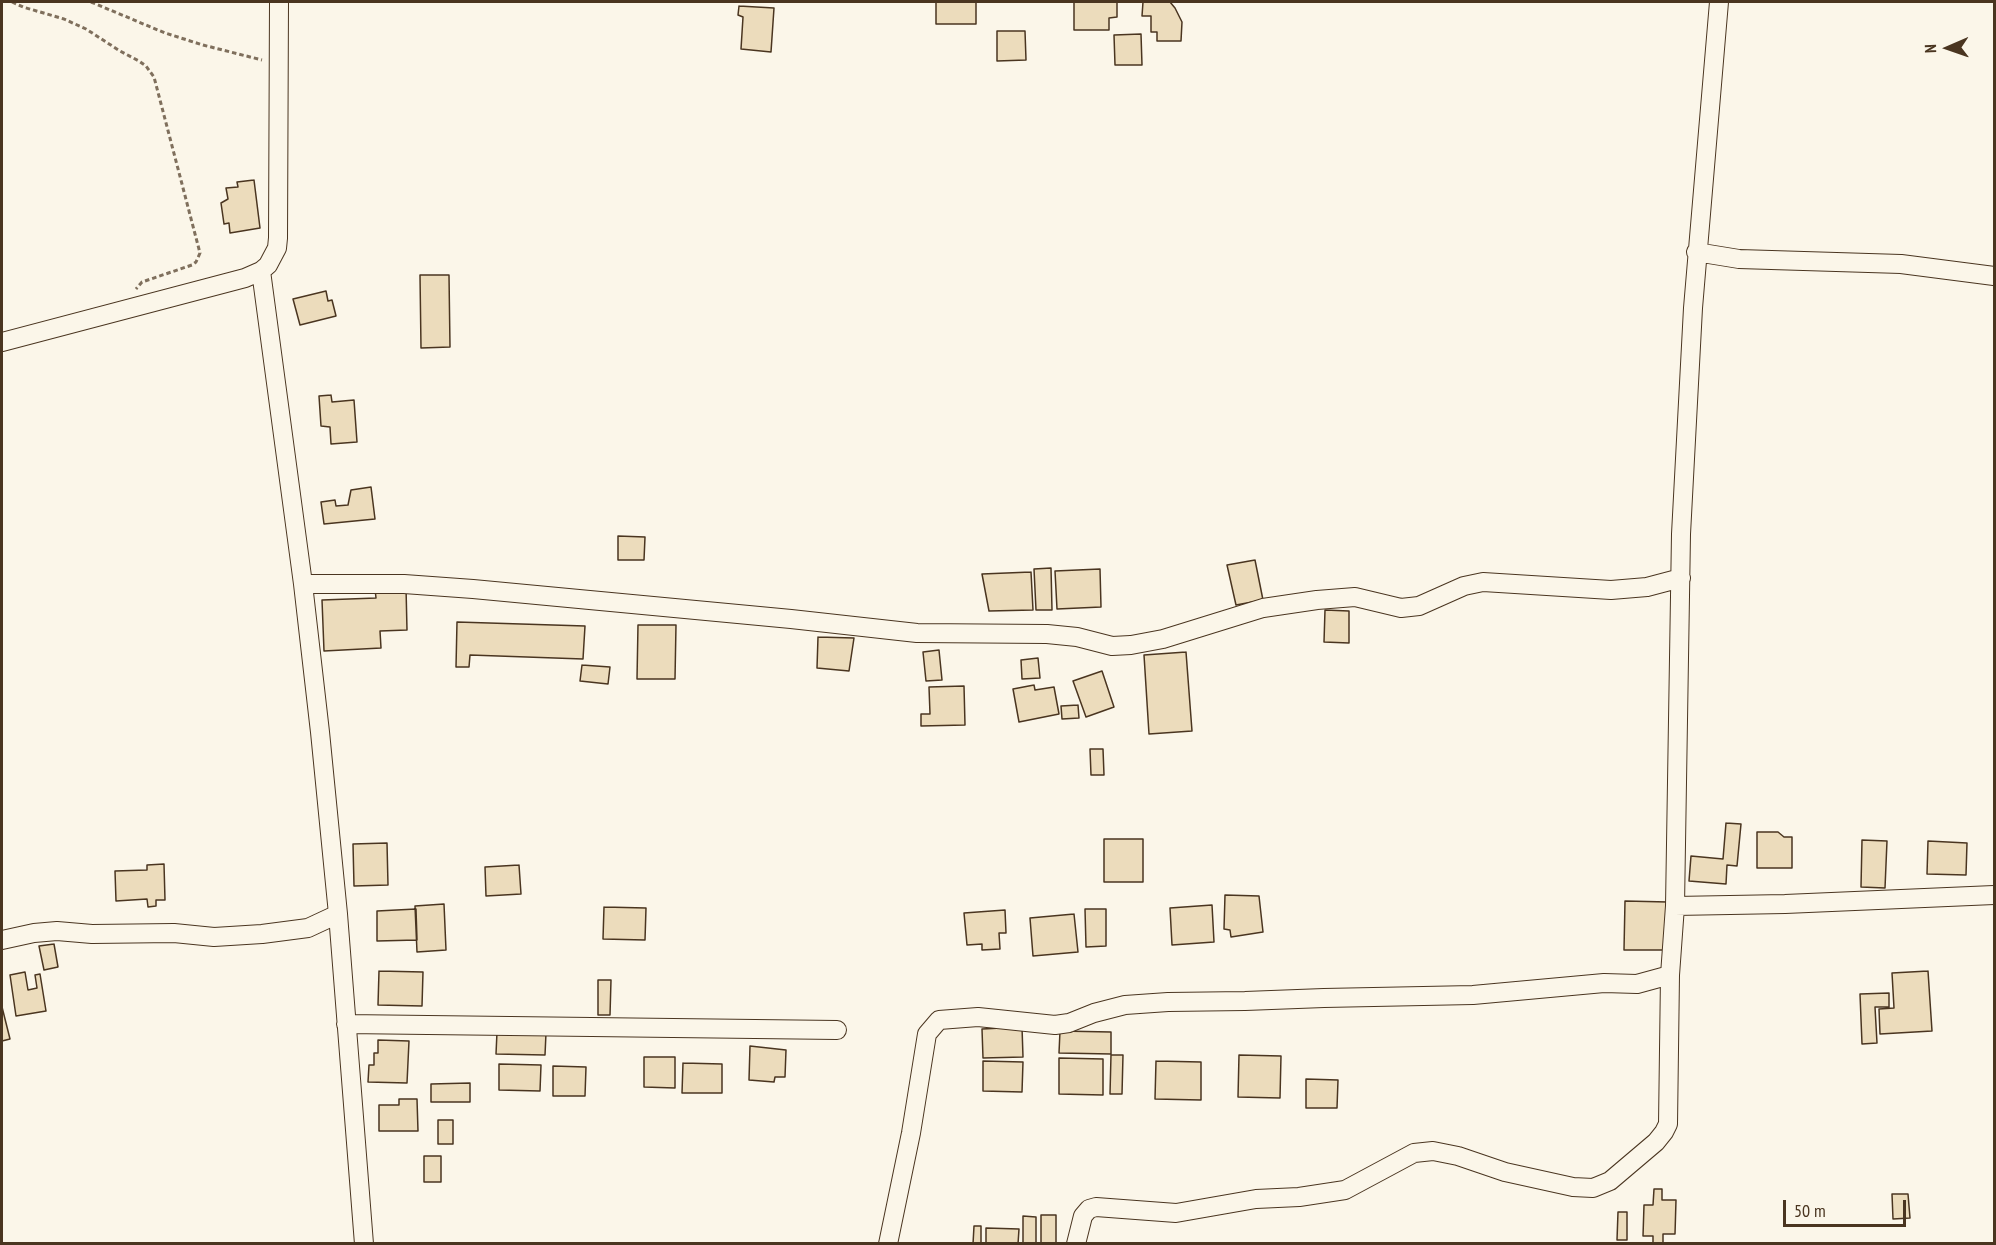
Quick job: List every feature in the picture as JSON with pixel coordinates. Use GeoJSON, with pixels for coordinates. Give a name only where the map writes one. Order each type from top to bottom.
{"type":"FeatureCollection","features":[{"type":"Feature","properties":{"kind":"street"},"geometry":{"type":"LineString","coordinates":[[2,342],[245,278],[261,271],[274,257],[277,248],[279,2]]}},
{"type":"Feature","properties":{"kind":"street"},"geometry":{"type":"LineString","coordinates":[[1076,1244],[1083,1216],[1089,1209],[1096,1207],[1176,1213],[1256,1199],[1299,1197],[1344,1190],[1413,1153],[1433,1151],[1458,1156],[1505,1172],[1573,1187],[1593,1188],[1610,1181],[1656,1142],[1664,1132],[1668,1124],[1670,975],[1675,906],[1681,534],[1696,252],[1719,2]]}},
{"type":"Feature","properties":{"kind":"street"},"geometry":{"type":"LineString","coordinates":[[1696,252],[1739,259],[1901,264],[1995,276]]}},
{"type":"Feature","properties":{"kind":"street"},"geometry":{"type":"LineString","coordinates":[[261,271],[303,584],[321,744],[338,914],[364,1244]]}},
{"type":"Feature","properties":{"kind":"street"},"geometry":{"type":"LineString","coordinates":[[303,584],[404,584],[473,589],[917,633],[1047,634],[1077,637],[1112,646],[1163,639],[1263,608],[1317,600],[1355,597],[1401,608],[1419,606],[1464,586],[1483,582],[1611,590],[1647,587],[1681,578]]}},
{"type":"Feature","properties":{"kind":"street"},"geometry":{"type":"LineString","coordinates":[[1675,906],[1995,895]]}},
{"type":"Feature","properties":{"kind":"street"},"geometry":{"type":"LineString","coordinates":[[2,940],[26,934],[57,932],[174,933],[214,937],[262,934],[308,928],[338,914]]}},
{"type":"Feature","properties":{"kind":"street"},"geometry":{"type":"LineString","coordinates":[[888,1244],[911,1133],[927,1034],[939,1020],[978,1017],[1054,1025],[1069,1023],[1094,1013],[1125,1005],[1473,995],[1604,983],[1637,984],[1670,975]]}},
{"type":"Feature","properties":{"kind":"street"},"geometry":{"type":"LineString","coordinates":[[346,1024],[837,1030]]}},
{"type":"Feature","properties":{"kind":"path"},"geometry":{"type":"LineString","coordinates":[[12,2],[86,28],[146,66],[154,77],[200,253],[192,265],[139,285],[135,292],[138,306]]}},
{"type":"Feature","properties":{"kind":"path"},"geometry":{"type":"LineString","coordinates":[[91,2],[128,19],[175,36],[240,56],[278,64]]}},
{"type":"Feature","properties":{"kind":"building"},"geometry":{"type":"Polygon","coordinates":[[[936,2],[976,2],[976,24],[936,24],[936,2]]]}},
{"type":"Feature","properties":{"kind":"building"},"geometry":{"type":"Polygon","coordinates":[[[1074,2],[1117,2],[1117,17],[1109,18],[1109,30],[1074,30],[1074,2]]]}},
{"type":"Feature","properties":{"kind":"building"},"geometry":{"type":"Polygon","coordinates":[[[1143,2],[1170,2],[1182,22],[1181,41],[1157,41],[1157,32],[1151,32],[1151,16],[1142,16],[1143,2]]]}},
{"type":"Feature","properties":{"kind":"building"},"geometry":{"type":"Polygon","coordinates":[[[739,6],[774,8],[771,52],[741,49],[743,17],[738,15],[739,6]]]}},
{"type":"Feature","properties":{"kind":"building"},"geometry":{"type":"Polygon","coordinates":[[[997,31],[1025,31],[1026,60],[997,61],[997,31]]]}},
{"type":"Feature","properties":{"kind":"building"},"geometry":{"type":"Polygon","coordinates":[[[1141,34],[1142,65],[1115,65],[1114,35],[1141,34]]]}},
{"type":"Feature","properties":{"kind":"building"},"geometry":{"type":"Polygon","coordinates":[[[254,180],[260,228],[230,233],[229,223],[224,224],[221,203],[228,199],[226,188],[238,187],[237,182],[254,180]]]}},
{"type":"Feature","properties":{"kind":"building"},"geometry":{"type":"Polygon","coordinates":[[[420,275],[449,275],[450,347],[421,348],[420,275]]]}},
{"type":"Feature","properties":{"kind":"building"},"geometry":{"type":"Polygon","coordinates":[[[326,291],[328,301],[332,300],[336,316],[300,325],[293,299],[326,291]]]}},
{"type":"Feature","properties":{"kind":"building"},"geometry":{"type":"Polygon","coordinates":[[[331,395],[332,402],[354,400],[357,442],[331,444],[330,427],[321,426],[319,396],[331,395]]]}},
{"type":"Feature","properties":{"kind":"building"},"geometry":{"type":"Polygon","coordinates":[[[371,487],[375,519],[324,524],[321,502],[335,500],[336,506],[348,505],[351,490],[371,487]]]}},
{"type":"Feature","properties":{"kind":"building"},"geometry":{"type":"Polygon","coordinates":[[[618,536],[645,537],[644,560],[618,560],[618,536]]]}},
{"type":"Feature","properties":{"kind":"building"},"geometry":{"type":"Polygon","coordinates":[[[1255,560],[1263,600],[1236,605],[1227,565],[1255,560]]]}},
{"type":"Feature","properties":{"kind":"building"},"geometry":{"type":"Polygon","coordinates":[[[1051,568],[1052,610],[1036,610],[1034,569],[1051,568]]]}},
{"type":"Feature","properties":{"kind":"building"},"geometry":{"type":"Polygon","coordinates":[[[1100,569],[1101,607],[1057,609],[1055,571],[1100,569]]]}},
{"type":"Feature","properties":{"kind":"building"},"geometry":{"type":"Polygon","coordinates":[[[1031,572],[1033,610],[989,611],[982,574],[1031,572]]]}},
{"type":"Feature","properties":{"kind":"building"},"geometry":{"type":"Polygon","coordinates":[[[406,587],[407,630],[380,631],[381,648],[324,651],[322,600],[376,598],[375,589],[406,587]]]}},
{"type":"Feature","properties":{"kind":"building"},"geometry":{"type":"Polygon","coordinates":[[[1325,610],[1349,611],[1349,643],[1324,642],[1325,610]]]}},
{"type":"Feature","properties":{"kind":"building"},"geometry":{"type":"Polygon","coordinates":[[[457,622],[585,626],[583,659],[470,655],[469,667],[456,667],[457,622]]]}},
{"type":"Feature","properties":{"kind":"building"},"geometry":{"type":"Polygon","coordinates":[[[638,625],[676,625],[675,679],[637,679],[638,625]]]}},
{"type":"Feature","properties":{"kind":"building"},"geometry":{"type":"Polygon","coordinates":[[[818,637],[854,638],[849,671],[817,668],[818,637]]]}},
{"type":"Feature","properties":{"kind":"building"},"geometry":{"type":"Polygon","coordinates":[[[939,650],[942,680],[926,681],[923,652],[939,650]]]}},
{"type":"Feature","properties":{"kind":"building"},"geometry":{"type":"Polygon","coordinates":[[[1186,652],[1192,731],[1149,734],[1144,655],[1186,652]]]}},
{"type":"Feature","properties":{"kind":"building"},"geometry":{"type":"Polygon","coordinates":[[[1038,658],[1040,678],[1022,679],[1021,660],[1038,658]]]}},
{"type":"Feature","properties":{"kind":"building"},"geometry":{"type":"Polygon","coordinates":[[[582,665],[610,667],[608,684],[580,681],[582,665]]]}},
{"type":"Feature","properties":{"kind":"building"},"geometry":{"type":"Polygon","coordinates":[[[1102,671],[1114,707],[1086,717],[1073,681],[1102,671]]]}},
{"type":"Feature","properties":{"kind":"building"},"geometry":{"type":"Polygon","coordinates":[[[1034,685],[1035,690],[1054,687],[1059,714],[1019,722],[1013,689],[1034,685]]]}},
{"type":"Feature","properties":{"kind":"building"},"geometry":{"type":"Polygon","coordinates":[[[964,686],[965,725],[921,726],[921,714],[930,714],[929,687],[964,686]]]}},
{"type":"Feature","properties":{"kind":"building"},"geometry":{"type":"Polygon","coordinates":[[[1078,705],[1079,718],[1062,719],[1061,706],[1078,705]]]}},
{"type":"Feature","properties":{"kind":"building"},"geometry":{"type":"Polygon","coordinates":[[[1090,749],[1103,749],[1104,775],[1091,775],[1090,749]]]}},
{"type":"Feature","properties":{"kind":"building"},"geometry":{"type":"Polygon","coordinates":[[[1726,823],[1741,824],[1737,866],[1727,865],[1726,884],[1689,881],[1691,856],[1723,859],[1726,823]]]}},
{"type":"Feature","properties":{"kind":"building"},"geometry":{"type":"Polygon","coordinates":[[[1757,832],[1778,832],[1784,837],[1792,837],[1792,868],[1757,868],[1757,832]]]}},
{"type":"Feature","properties":{"kind":"building"},"geometry":{"type":"Polygon","coordinates":[[[1104,839],[1143,839],[1143,882],[1104,882],[1104,839]]]}},
{"type":"Feature","properties":{"kind":"building"},"geometry":{"type":"Polygon","coordinates":[[[1862,840],[1887,841],[1885,888],[1861,887],[1862,840]]]}},
{"type":"Feature","properties":{"kind":"building"},"geometry":{"type":"Polygon","coordinates":[[[1928,841],[1967,843],[1966,875],[1927,874],[1928,841]]]}},
{"type":"Feature","properties":{"kind":"building"},"geometry":{"type":"Polygon","coordinates":[[[387,843],[388,885],[354,886],[353,844],[387,843]]]}},
{"type":"Feature","properties":{"kind":"building"},"geometry":{"type":"Polygon","coordinates":[[[164,864],[165,900],[156,900],[156,906],[148,907],[147,899],[116,901],[115,871],[147,870],[147,865],[164,864]]]}},
{"type":"Feature","properties":{"kind":"building"},"geometry":{"type":"Polygon","coordinates":[[[519,865],[521,894],[486,896],[485,867],[519,865]]]}},
{"type":"Feature","properties":{"kind":"building"},"geometry":{"type":"Polygon","coordinates":[[[1225,895],[1259,896],[1263,932],[1231,937],[1230,930],[1224,929],[1225,895]]]}},
{"type":"Feature","properties":{"kind":"building"},"geometry":{"type":"Polygon","coordinates":[[[1625,901],[1668,902],[1667,950],[1624,950],[1625,901]]]}},
{"type":"Feature","properties":{"kind":"building"},"geometry":{"type":"Polygon","coordinates":[[[444,904],[446,950],[417,952],[415,906],[444,904]]]}},
{"type":"Feature","properties":{"kind":"building"},"geometry":{"type":"Polygon","coordinates":[[[1212,905],[1214,942],[1172,945],[1170,908],[1212,905]]]}},
{"type":"Feature","properties":{"kind":"building"},"geometry":{"type":"Polygon","coordinates":[[[604,907],[646,908],[645,940],[603,939],[604,907]]]}},
{"type":"Feature","properties":{"kind":"building"},"geometry":{"type":"Polygon","coordinates":[[[416,909],[417,940],[377,941],[377,911],[416,909]]]}},
{"type":"Feature","properties":{"kind":"building"},"geometry":{"type":"Polygon","coordinates":[[[1085,909],[1106,909],[1106,946],[1086,947],[1085,909]]]}},
{"type":"Feature","properties":{"kind":"building"},"geometry":{"type":"Polygon","coordinates":[[[1005,910],[1006,933],[999,933],[1000,949],[982,950],[982,944],[967,945],[964,913],[1005,910]]]}},
{"type":"Feature","properties":{"kind":"building"},"geometry":{"type":"Polygon","coordinates":[[[1074,914],[1078,952],[1033,956],[1030,918],[1074,914]]]}},
{"type":"Feature","properties":{"kind":"building"},"geometry":{"type":"Polygon","coordinates":[[[54,944],[58,967],[44,970],[39,946],[54,944]]]}},
{"type":"Feature","properties":{"kind":"building"},"geometry":{"type":"Polygon","coordinates":[[[379,971],[423,972],[422,1006],[378,1005],[379,971]]]}},
{"type":"Feature","properties":{"kind":"building"},"geometry":{"type":"Polygon","coordinates":[[[1928,971],[1932,1031],[1880,1034],[1879,1009],[1894,1008],[1892,973],[1928,971]]]}},
{"type":"Feature","properties":{"kind":"building"},"geometry":{"type":"Polygon","coordinates":[[[25,972],[28,990],[37,988],[35,975],[40,974],[46,1011],[16,1016],[10,975],[25,972]]]}},
{"type":"Feature","properties":{"kind":"building"},"geometry":{"type":"Polygon","coordinates":[[[598,980],[611,980],[610,1015],[598,1015],[598,980]]]}},
{"type":"Feature","properties":{"kind":"building"},"geometry":{"type":"Polygon","coordinates":[[[1889,993],[1889,1007],[1875,1007],[1877,1043],[1862,1044],[1860,994],[1889,993]]]}},
{"type":"Feature","properties":{"kind":"building"},"geometry":{"type":"Polygon","coordinates":[[[2,1007],[10,1039],[2,1041],[2,1007]]]}},
{"type":"Feature","properties":{"kind":"building"},"geometry":{"type":"Polygon","coordinates":[[[1022,1027],[1023,1057],[983,1058],[982,1029],[1022,1027]]]}},
{"type":"Feature","properties":{"kind":"building"},"geometry":{"type":"Polygon","coordinates":[[[1060,1031],[1111,1032],[1111,1054],[1059,1053],[1060,1031]]]}},
{"type":"Feature","properties":{"kind":"building"},"geometry":{"type":"Polygon","coordinates":[[[497,1032],[546,1033],[545,1055],[496,1054],[497,1032]]]}},
{"type":"Feature","properties":{"kind":"building"},"geometry":{"type":"Polygon","coordinates":[[[378,1040],[409,1041],[407,1083],[368,1082],[369,1065],[374,1065],[374,1053],[378,1053],[378,1040]]]}},
{"type":"Feature","properties":{"kind":"building"},"geometry":{"type":"Polygon","coordinates":[[[750,1046],[786,1050],[785,1077],[775,1077],[774,1082],[749,1080],[750,1046]]]}},
{"type":"Feature","properties":{"kind":"building"},"geometry":{"type":"Polygon","coordinates":[[[1111,1055],[1123,1055],[1122,1094],[1110,1094],[1111,1055]]]}},
{"type":"Feature","properties":{"kind":"building"},"geometry":{"type":"Polygon","coordinates":[[[1239,1055],[1281,1056],[1280,1098],[1238,1097],[1239,1055]]]}},
{"type":"Feature","properties":{"kind":"building"},"geometry":{"type":"Polygon","coordinates":[[[644,1057],[675,1057],[675,1088],[644,1087],[644,1057]]]}},
{"type":"Feature","properties":{"kind":"building"},"geometry":{"type":"Polygon","coordinates":[[[1059,1058],[1103,1059],[1103,1095],[1059,1094],[1059,1058]]]}},
{"type":"Feature","properties":{"kind":"building"},"geometry":{"type":"Polygon","coordinates":[[[983,1061],[1023,1062],[1022,1092],[983,1091],[983,1061]]]}},
{"type":"Feature","properties":{"kind":"building"},"geometry":{"type":"Polygon","coordinates":[[[1156,1061],[1201,1062],[1201,1100],[1155,1099],[1156,1061]]]}},
{"type":"Feature","properties":{"kind":"building"},"geometry":{"type":"Polygon","coordinates":[[[683,1063],[722,1064],[722,1093],[682,1093],[683,1063]]]}},
{"type":"Feature","properties":{"kind":"building"},"geometry":{"type":"Polygon","coordinates":[[[499,1064],[541,1065],[540,1091],[499,1090],[499,1064]]]}},
{"type":"Feature","properties":{"kind":"building"},"geometry":{"type":"Polygon","coordinates":[[[553,1066],[586,1067],[585,1096],[553,1096],[553,1066]]]}},
{"type":"Feature","properties":{"kind":"building"},"geometry":{"type":"Polygon","coordinates":[[[1306,1079],[1338,1080],[1337,1108],[1306,1108],[1306,1079]]]}},
{"type":"Feature","properties":{"kind":"building"},"geometry":{"type":"Polygon","coordinates":[[[470,1083],[470,1102],[431,1102],[431,1084],[470,1083]]]}},
{"type":"Feature","properties":{"kind":"building"},"geometry":{"type":"Polygon","coordinates":[[[399,1099],[417,1099],[418,1131],[379,1131],[379,1105],[399,1105],[399,1099]]]}},
{"type":"Feature","properties":{"kind":"building"},"geometry":{"type":"Polygon","coordinates":[[[438,1120],[453,1120],[453,1144],[438,1144],[438,1120]]]}},
{"type":"Feature","properties":{"kind":"building"},"geometry":{"type":"Polygon","coordinates":[[[424,1156],[441,1156],[441,1182],[424,1182],[424,1156]]]}},
{"type":"Feature","properties":{"kind":"building"},"geometry":{"type":"Polygon","coordinates":[[[1654,1189],[1662,1189],[1662,1200],[1676,1200],[1675,1234],[1663,1234],[1663,1244],[1653,1244],[1653,1236],[1643,1236],[1644,1205],[1653,1205],[1654,1189]]]}},
{"type":"Feature","properties":{"kind":"building"},"geometry":{"type":"Polygon","coordinates":[[[1892,1194],[1908,1194],[1910,1218],[1893,1219],[1892,1194]]]}},
{"type":"Feature","properties":{"kind":"building"},"geometry":{"type":"Polygon","coordinates":[[[1618,1212],[1627,1212],[1627,1240],[1617,1240],[1618,1212]]]}},
{"type":"Feature","properties":{"kind":"building"},"geometry":{"type":"Polygon","coordinates":[[[1041,1215],[1056,1215],[1056,1243],[1041,1243],[1041,1215]]]}},
{"type":"Feature","properties":{"kind":"building"},"geometry":{"type":"Polygon","coordinates":[[[1023,1216],[1036,1217],[1036,1244],[1023,1244],[1023,1216]]]}},
{"type":"Feature","properties":{"kind":"building"},"geometry":{"type":"Polygon","coordinates":[[[974,1226],[981,1226],[981,1244],[973,1244],[974,1226]]]}},
{"type":"Feature","properties":{"kind":"building"},"geometry":{"type":"Polygon","coordinates":[[[986,1228],[1019,1229],[1018,1244],[986,1244],[986,1228]]]}}]}
